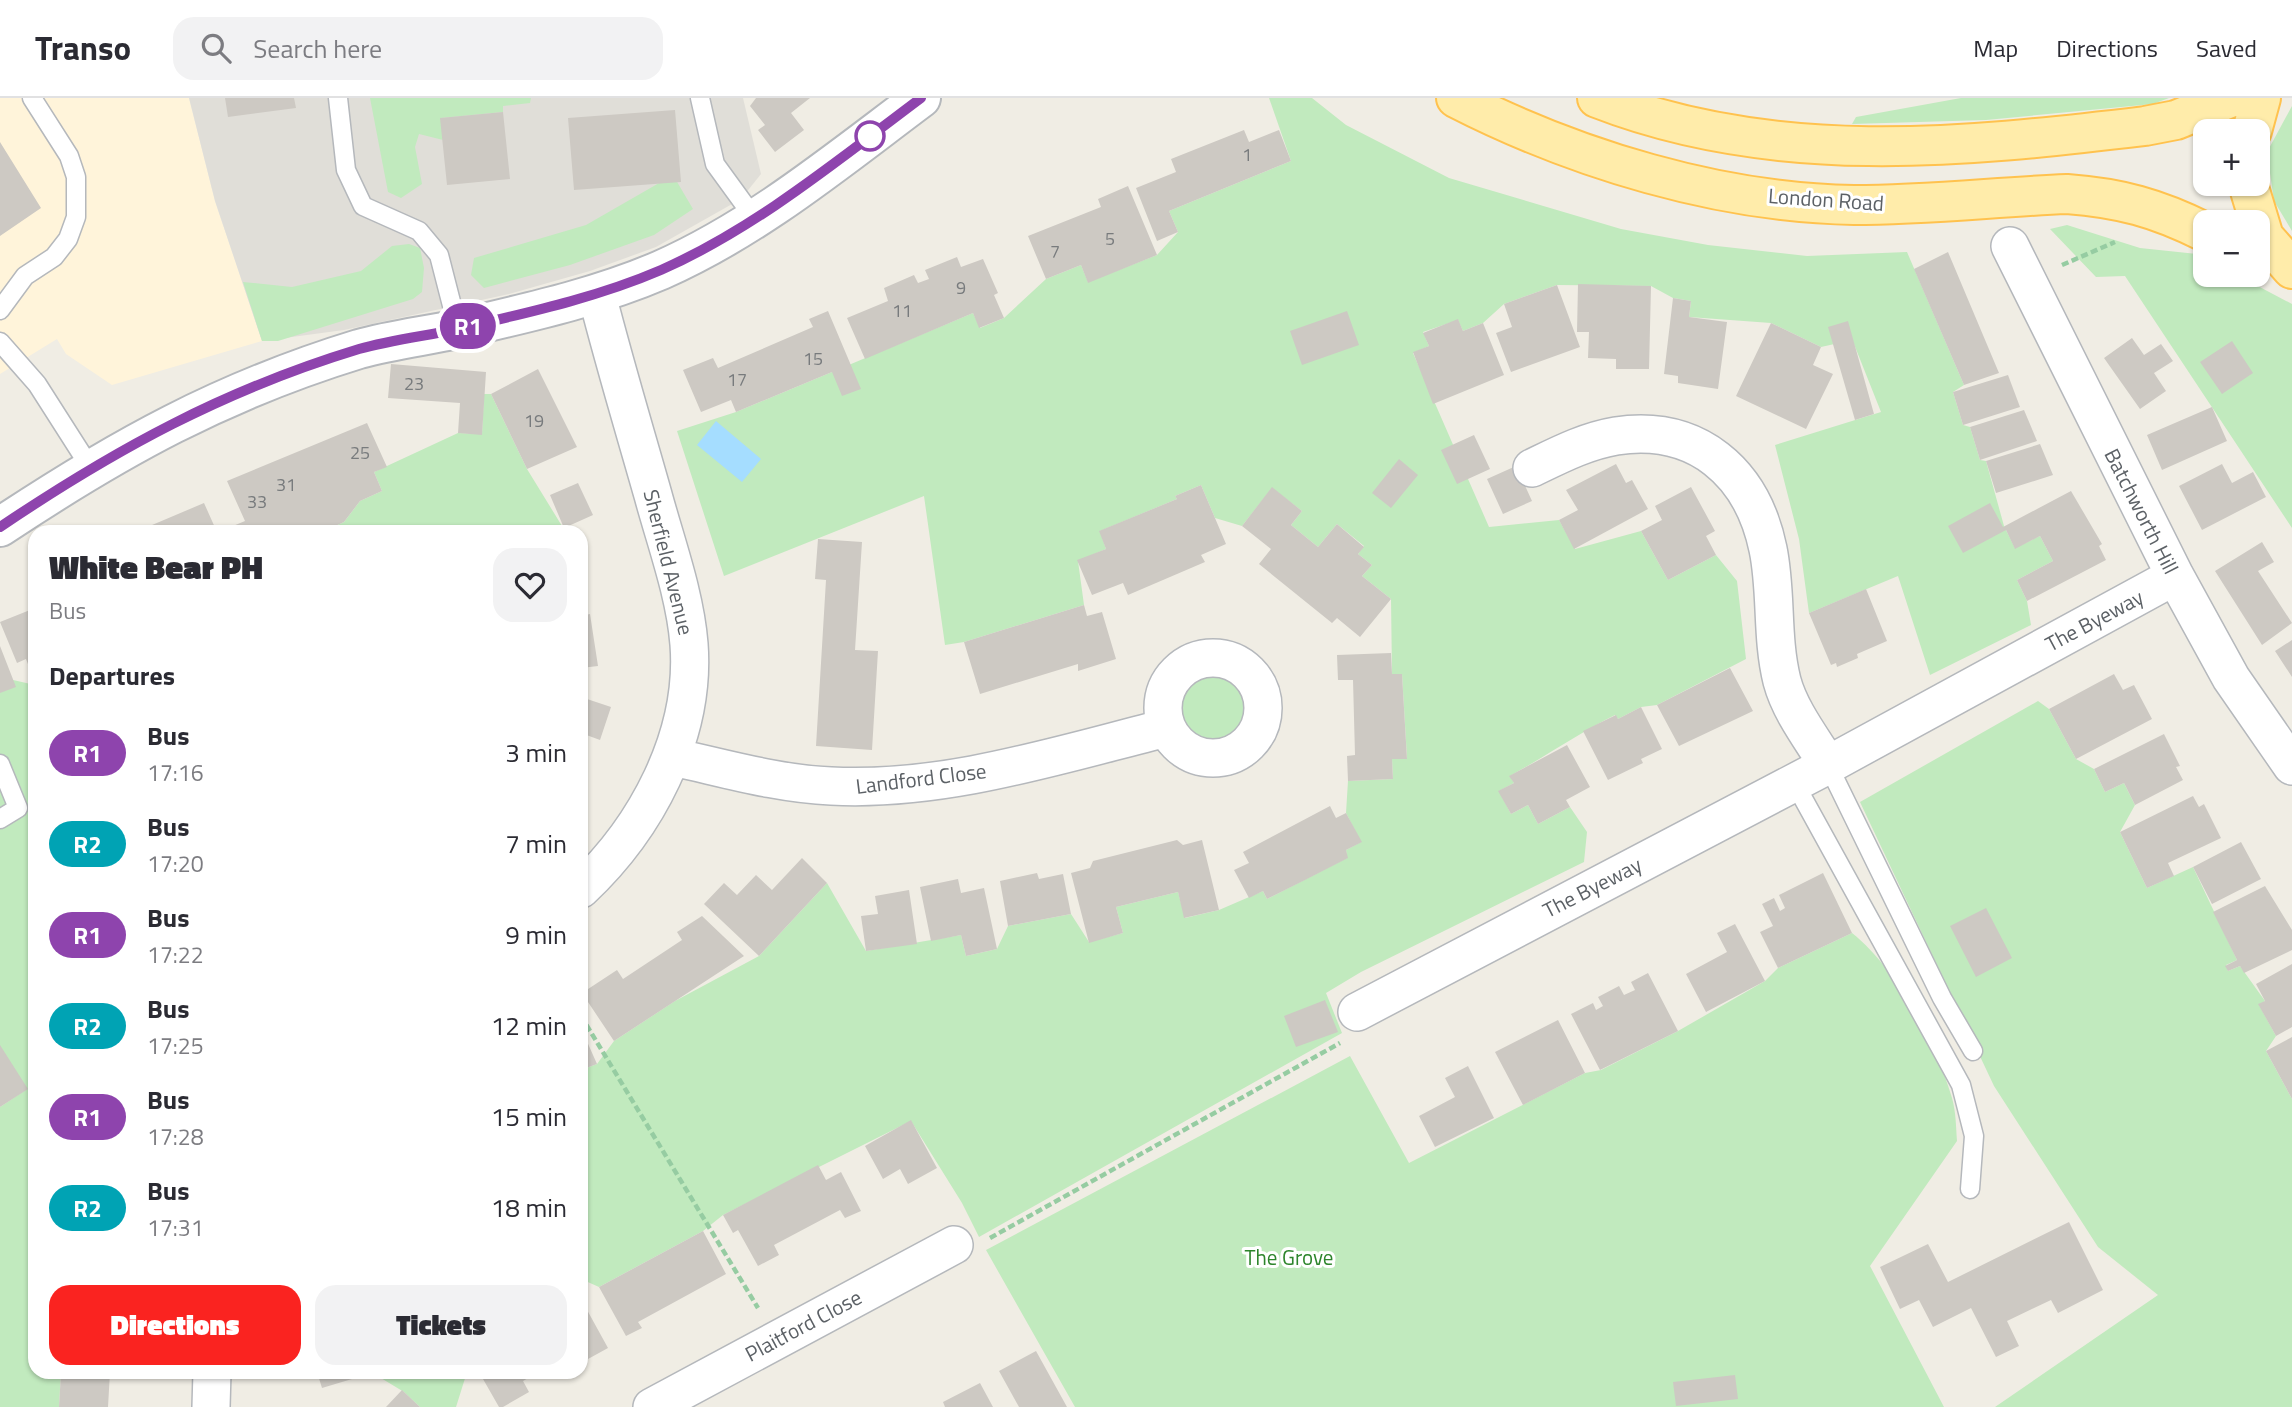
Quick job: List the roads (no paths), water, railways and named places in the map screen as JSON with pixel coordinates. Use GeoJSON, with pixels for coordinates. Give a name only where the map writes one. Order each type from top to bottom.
{"type":"FeatureCollection","features":[{"type":"Feature","properties":{"kind":"main road","name":"London Road"},"geometry":{"type":"LineString","coordinates":[[1456,98],[1530,133],[1595,157],[1670,179],[1764,196],[1852,205],[2067,194],[2102,196],[2144,205],[2193,227]]}},
{"type":"Feature","properties":{"kind":"main road"},"geometry":{"type":"LineString","coordinates":[[1597,98],[1695,128],[1781,144],[1854,148],[1954,145],[2145,126],[2176,120],[2230,98]]}},
{"type":"Feature","properties":{"kind":"main road"},"geometry":{"type":"LineString","coordinates":[[2256,119],[2262,98]]}},
{"type":"Feature","properties":{"kind":"main road"},"geometry":{"type":"LineString","coordinates":[[2252,196],[2264,237],[2279,263]]}},
{"type":"Feature","properties":{"kind":"street"},"geometry":{"type":"LineString","coordinates":[[0,527],[90,467],[179,418],[266,380],[362,348],[458,329],[597,295],[662,269],[755,219],[921,98]]}},
{"type":"Feature","properties":{"kind":"street","name":"Batchworth Hill"},"geometry":{"type":"LineString","coordinates":[[2010,246],[2175,576],[2231,678],[2292,766]]}},
{"type":"Feature","properties":{"kind":"street","name":"Sherfield Avenue"},"geometry":{"type":"LineString","coordinates":[[588,883],[607,865],[640,817],[673,757],[687,686],[689,645],[683,609],[597,295]]}},
{"type":"Feature","properties":{"kind":"street"},"geometry":{"type":"LineString","coordinates":[[1532,468],[1579,446],[1630,436],[1675,439],[1703,450],[1727,465],[1746,487],[1769,551],[1774,641],[1783,684],[1828,765]]}},
{"type":"Feature","properties":{"kind":"street","name":"The Byeway"},"geometry":{"type":"LineString","coordinates":[[1357,1012],[1828,765],[2175,576]]}},
{"type":"Feature","properties":{"kind":"street","name":"Landford Close"},"geometry":{"type":"LineString","coordinates":[[673,757],[829,786],[883,786],[1015,766],[1166,728]]}},
{"type":"Feature","properties":{"kind":"street","name":"Plaitford Close"},"geometry":{"type":"LineString","coordinates":[[652,1407],[954,1245]]}},
{"type":"Feature","properties":{"kind":"street"},"geometry":{"type":"LineString","coordinates":[[211,1407],[212,1379]]}},
{"type":"Feature","properties":{"kind":"lane"},"geometry":{"type":"LineString","coordinates":[[0,310],[25,276],[54,257],[68,239],[76,217],[76,177],[69,156],[32,98]]}},
{"type":"Feature","properties":{"kind":"lane"},"geometry":{"type":"LineString","coordinates":[[338,98],[346,170],[363,206],[419,231],[439,256],[458,329]]}},
{"type":"Feature","properties":{"kind":"lane"},"geometry":{"type":"LineString","coordinates":[[700,98],[715,164],[755,219]]}},
{"type":"Feature","properties":{"kind":"lane"},"geometry":{"type":"LineString","coordinates":[[0,342],[37,384],[90,467]]}},
{"type":"Feature","properties":{"kind":"lane"},"geometry":{"type":"LineString","coordinates":[[0,764],[18,808],[0,819]]}},
{"type":"Feature","properties":{"kind":"lane"},"geometry":{"type":"LineString","coordinates":[[1828,765],[1912,940],[1973,1051]]}},
{"type":"Feature","properties":{"kind":"lane"},"geometry":{"type":"LineString","coordinates":[[1794,782],[1961,1086],[1974,1136],[1970,1189]]}},
{"type":"Feature","properties":{"kind":"water"},"geometry":{"type":"Polygon","coordinates":[[[716,421],[761,459],[742,482],[697,445],[716,421]]]}},
{"type":"Feature","properties":{"kind":"park label","name":"The Grove"},"geometry":{"type":"Point","coordinates":[1289,1257]}}]}
